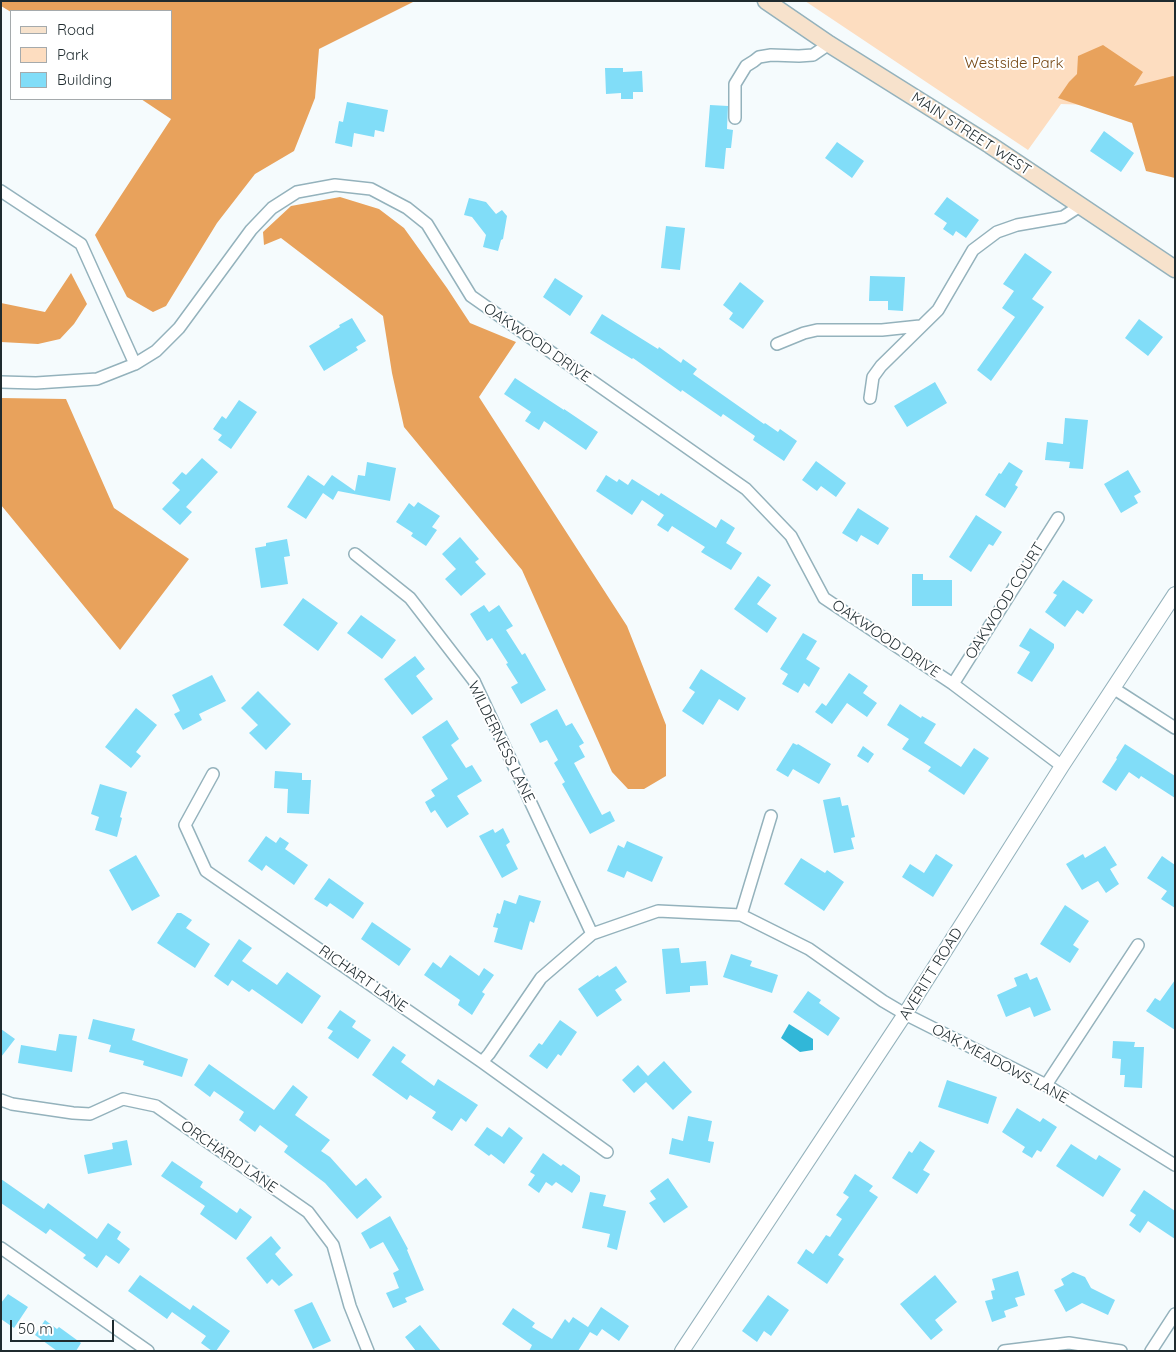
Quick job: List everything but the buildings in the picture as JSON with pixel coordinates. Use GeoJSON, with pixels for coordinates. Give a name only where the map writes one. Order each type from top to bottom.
{"type":"FeatureCollection","features":[{"type":"Feature","properties":{"kind":"main road","name":"MAIN STREET WEST"},"geometry":{"type":"LineString","coordinates":[[766,1],[829,44],[990,145],[1175,269]]}},
{"type":"Feature","properties":{"kind":"street"},"geometry":{"type":"LineString","coordinates":[[735,118],[735,84],[746,66],[759,57],[770,55],[813,54],[829,44]]}},
{"type":"Feature","properties":{"kind":"street","name":"OAKWOOD DRIVE"},"geometry":{"type":"LineString","coordinates":[[1,382],[36,383],[97,379],[135,364],[156,351],[179,328],[251,230],[272,208],[298,192],[335,185],[371,189],[407,208],[426,224],[471,296],[746,489],[790,536],[824,598],[953,684],[1062,766]]}},
{"type":"Feature","properties":{"kind":"street"},"geometry":{"type":"LineString","coordinates":[[1,191],[81,244],[135,364]]}},
{"type":"Feature","properties":{"kind":"street"},"geometry":{"type":"LineString","coordinates":[[870,398],[873,377],[881,366],[938,310],[973,250],[997,232],[1017,225],[1063,217],[1080,206]]}},
{"type":"Feature","properties":{"kind":"street"},"geometry":{"type":"LineString","coordinates":[[777,344],[817,330],[882,330],[920,326]]}},
{"type":"Feature","properties":{"kind":"street","name":"OAKWOOD COURT"},"geometry":{"type":"LineString","coordinates":[[953,684],[1058,518]]}},
{"type":"Feature","properties":{"kind":"street","name":"WILDERNESS LANE"},"geometry":{"type":"LineString","coordinates":[[355,554],[410,598],[474,681],[592,934]]}},
{"type":"Feature","properties":{"kind":"street","name":"AVERITT ROAD"},"geometry":{"type":"LineString","coordinates":[[682,1351],[905,1014],[1062,766],[1175,594]]}},
{"type":"Feature","properties":{"kind":"street"},"geometry":{"type":"LineString","coordinates":[[1113,688],[1175,728]]}},
{"type":"Feature","properties":{"kind":"street","name":"RICHART LANE"},"geometry":{"type":"LineString","coordinates":[[213,774],[185,825],[206,871],[482,1062],[607,1152]]}},
{"type":"Feature","properties":{"kind":"street"},"geometry":{"type":"LineString","coordinates":[[741,916],[771,816]]}},
{"type":"Feature","properties":{"kind":"street","name":"OAK MEADOWS LANE"},"geometry":{"type":"LineString","coordinates":[[482,1062],[541,978],[592,934],[658,911],[741,916],[809,949],[883,1001],[905,1014],[1046,1085],[1175,1165]]}},
{"type":"Feature","properties":{"kind":"street"},"geometry":{"type":"LineString","coordinates":[[1046,1085],[1138,945]]}},
{"type":"Feature","properties":{"kind":"street","name":"ORCHARD LANE"},"geometry":{"type":"LineString","coordinates":[[1,1100],[12,1104],[90,1114],[123,1099],[156,1106],[308,1212],[333,1245],[350,1306],[368,1351]]}},
{"type":"Feature","properties":{"kind":"street"},"geometry":{"type":"LineString","coordinates":[[1,1248],[148,1351]]}},
{"type":"Feature","properties":{"kind":"street"},"geometry":{"type":"LineString","coordinates":[[1151,1351],[1175,1314]]}},
{"type":"Feature","properties":{"kind":"street"},"geometry":{"type":"LineString","coordinates":[[1004,1351],[1069,1343],[1121,1351]]}},
{"type":"Feature","properties":{"kind":"green space","name":"Westside Park"},"geometry":{"type":"Polygon","coordinates":[[[805,1],[1175,1],[1175,112],[1061,104],[1028,150],[805,1]]]}},
{"type":"Feature","properties":{"kind":"shaded area"},"geometry":{"type":"Polygon","coordinates":[[[1,1],[415,1],[319,49],[315,98],[294,151],[255,174],[217,223],[166,306],[153,312],[127,297],[95,235],[171,119],[142,100],[172,100],[172,10],[10,11],[1,6],[1,1]]]}},
{"type":"Feature","properties":{"kind":"shaded area"},"geometry":{"type":"Polygon","coordinates":[[[1103,45],[1143,72],[1134,86],[1175,77],[1175,178],[1146,171],[1132,123],[1058,98],[1077,74],[1078,56],[1103,45]]]}},
{"type":"Feature","properties":{"kind":"shaded area"},"geometry":{"type":"Polygon","coordinates":[[[340,197],[379,209],[404,228],[470,323],[516,342],[479,397],[627,626],[666,725],[666,776],[644,789],[628,789],[612,772],[522,570],[404,427],[392,373],[383,316],[281,238],[264,245],[263,232],[291,206],[340,197]]]}},
{"type":"Feature","properties":{"kind":"shaded area"},"geometry":{"type":"Polygon","coordinates":[[[71,273],[87,304],[74,324],[60,339],[38,344],[1,342],[1,303],[45,312],[71,273]]]}},
{"type":"Feature","properties":{"kind":"shaded area"},"geometry":{"type":"Polygon","coordinates":[[[1,398],[66,399],[114,508],[189,559],[120,650],[1,505],[1,398]]]}},
{"type":"Feature","properties":{"kind":"water"},"geometry":{"type":"Polygon","coordinates":[[[789,1024],[813,1039],[813,1050],[800,1052],[781,1038],[789,1024]]]}}]}
